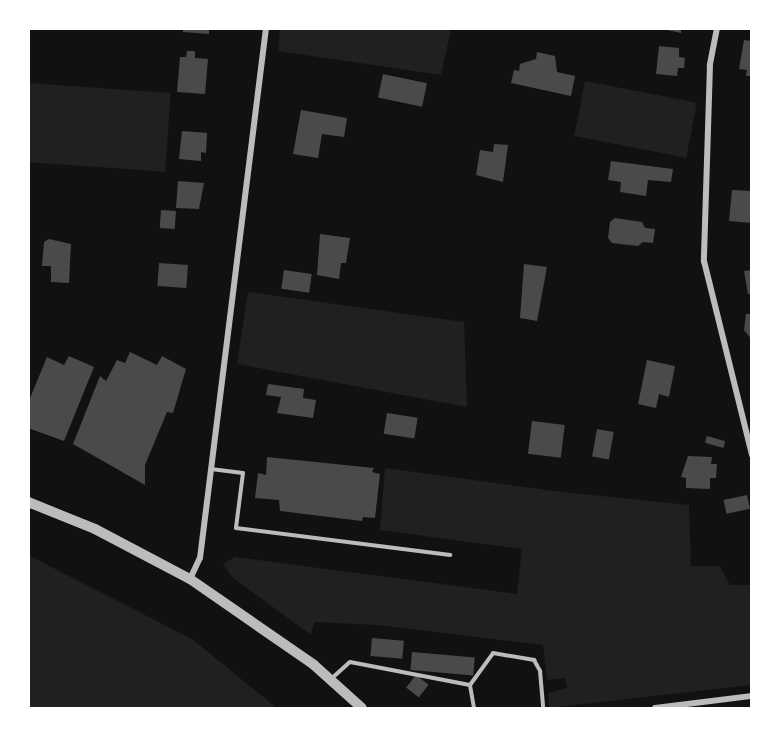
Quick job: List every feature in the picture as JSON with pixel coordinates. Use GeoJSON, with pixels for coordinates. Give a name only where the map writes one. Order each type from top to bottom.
{"type":"FeatureCollection","features":[{"type":"Feature","properties":{"kind":"street"},"geometry":{"type":"LineString","coordinates":[[190,579],[200,558],[266,28]]}},
{"type":"Feature","properties":{"kind":"street"},"geometry":{"type":"LineString","coordinates":[[717,28],[710,65],[704,261],[752,455]]}},
{"type":"Feature","properties":{"kind":"street"},"geometry":{"type":"LineString","coordinates":[[28,502],[95,529],[190,579],[266,629],[331,680],[362,708]]}},
{"type":"Feature","properties":{"kind":"street"},"geometry":{"type":"LineString","coordinates":[[655,708],[752,696]]}},
{"type":"Feature","properties":{"kind":"lane"},"geometry":{"type":"LineString","coordinates":[[212,470],[243,473],[236,528],[450,555]]}},
{"type":"Feature","properties":{"kind":"lane"},"geometry":{"type":"LineString","coordinates":[[474,708],[470,685],[493,653],[534,660],[540,671],[543,708]]}},
{"type":"Feature","properties":{"kind":"lane"},"geometry":{"type":"LineString","coordinates":[[331,680],[350,662],[470,685]]}},
{"type":"Feature","properties":{"kind":"shaded area"},"geometry":{"type":"Polygon","coordinates":[[[280,28],[451,29],[441,75],[278,51],[280,28]]]}},
{"type":"Feature","properties":{"kind":"shaded area"},"geometry":{"type":"Polygon","coordinates":[[[585,81],[697,103],[686,158],[574,136],[585,81]]]}},
{"type":"Feature","properties":{"kind":"shaded area"},"geometry":{"type":"Polygon","coordinates":[[[28,83],[171,93],[165,172],[28,162],[28,83]]]}},
{"type":"Feature","properties":{"kind":"shaded area"},"geometry":{"type":"Polygon","coordinates":[[[248,292],[464,322],[467,407],[237,364],[248,292]]]}},
{"type":"Feature","properties":{"kind":"shaded area"},"geometry":{"type":"Polygon","coordinates":[[[385,468],[553,491],[689,505],[691,566],[720,566],[730,585],[751,585],[751,685],[549,708],[548,693],[567,688],[565,678],[547,680],[543,645],[377,625],[314,622],[311,635],[233,578],[223,564],[235,557],[517,594],[522,549],[380,530],[385,468]]]}},
{"type":"Feature","properties":{"kind":"shaded area"},"geometry":{"type":"Polygon","coordinates":[[[28,555],[192,639],[277,708],[29,708],[28,555]]]}},
{"type":"Feature","properties":{"kind":"building"},"geometry":{"type":"Polygon","coordinates":[[[183,28],[209,28],[209,34],[183,32],[183,28]]]}},
{"type":"Feature","properties":{"kind":"building"},"geometry":{"type":"Polygon","coordinates":[[[658,28],[681,28],[681,33],[658,28]]]}},
{"type":"Feature","properties":{"kind":"building"},"geometry":{"type":"Polygon","coordinates":[[[744,40],[752,41],[752,76],[746,76],[747,70],[739,69],[744,40]]]}},
{"type":"Feature","properties":{"kind":"building"},"geometry":{"type":"Polygon","coordinates":[[[659,46],[679,48],[679,57],[685,58],[684,68],[678,68],[677,76],[656,74],[659,46]]]}},
{"type":"Feature","properties":{"kind":"building"},"geometry":{"type":"Polygon","coordinates":[[[187,51],[195,51],[195,58],[208,59],[205,94],[177,92],[180,57],[186,57],[187,51]]]}},
{"type":"Feature","properties":{"kind":"building"},"geometry":{"type":"Polygon","coordinates":[[[537,52],[555,56],[557,72],[575,76],[571,96],[511,83],[514,70],[519,71],[520,64],[536,59],[537,52]]]}},
{"type":"Feature","properties":{"kind":"building"},"geometry":{"type":"Polygon","coordinates":[[[383,74],[427,83],[422,107],[378,97],[383,74]]]}},
{"type":"Feature","properties":{"kind":"building"},"geometry":{"type":"Polygon","coordinates":[[[301,110],[347,118],[344,137],[322,134],[318,158],[293,154],[301,110]]]}},
{"type":"Feature","properties":{"kind":"building"},"geometry":{"type":"Polygon","coordinates":[[[182,131],[207,133],[206,153],[201,152],[201,161],[179,159],[182,131]]]}},
{"type":"Feature","properties":{"kind":"building"},"geometry":{"type":"Polygon","coordinates":[[[494,144],[508,145],[503,182],[476,175],[480,150],[493,152],[494,144]]]}},
{"type":"Feature","properties":{"kind":"building"},"geometry":{"type":"Polygon","coordinates":[[[611,161],[673,169],[671,182],[648,180],[646,196],[620,192],[621,182],[608,180],[611,161]]]}},
{"type":"Feature","properties":{"kind":"building"},"geometry":{"type":"Polygon","coordinates":[[[178,181],[204,183],[199,209],[176,208],[178,181]]]}},
{"type":"Feature","properties":{"kind":"building"},"geometry":{"type":"Polygon","coordinates":[[[732,190],[752,191],[752,223],[729,221],[732,190]]]}},
{"type":"Feature","properties":{"kind":"building"},"geometry":{"type":"Polygon","coordinates":[[[161,210],[176,211],[175,229],[160,228],[161,210]]]}},
{"type":"Feature","properties":{"kind":"building"},"geometry":{"type":"Polygon","coordinates":[[[615,218],[642,222],[645,228],[655,229],[653,243],[643,242],[638,246],[612,243],[608,238],[610,222],[615,218]]]}},
{"type":"Feature","properties":{"kind":"building"},"geometry":{"type":"Polygon","coordinates":[[[320,234],[350,238],[346,263],[341,263],[339,279],[317,275],[320,234]]]}},
{"type":"Feature","properties":{"kind":"building"},"geometry":{"type":"Polygon","coordinates":[[[49,239],[71,244],[69,283],[51,282],[51,266],[42,266],[44,242],[49,239]]]}},
{"type":"Feature","properties":{"kind":"building"},"geometry":{"type":"Polygon","coordinates":[[[159,263],[188,265],[186,288],[157,286],[159,263]]]}},
{"type":"Feature","properties":{"kind":"building"},"geometry":{"type":"Polygon","coordinates":[[[524,264],[547,267],[537,321],[520,318],[524,264]]]}},
{"type":"Feature","properties":{"kind":"building"},"geometry":{"type":"Polygon","coordinates":[[[284,270],[312,274],[309,293],[281,289],[284,270]]]}},
{"type":"Feature","properties":{"kind":"building"},"geometry":{"type":"Polygon","coordinates":[[[752,270],[752,294],[748,294],[744,271],[752,270]]]}},
{"type":"Feature","properties":{"kind":"building"},"geometry":{"type":"Polygon","coordinates":[[[746,314],[752,314],[752,340],[744,330],[746,314]]]}},
{"type":"Feature","properties":{"kind":"building"},"geometry":{"type":"Polygon","coordinates":[[[130,352],[157,365],[162,356],[186,369],[173,413],[167,412],[145,465],[145,485],[73,444],[100,376],[106,381],[117,360],[125,363],[130,352]]]}},
{"type":"Feature","properties":{"kind":"building"},"geometry":{"type":"Polygon","coordinates":[[[69,356],[94,367],[64,441],[28,428],[28,403],[47,357],[64,365],[69,356]]]}},
{"type":"Feature","properties":{"kind":"building"},"geometry":{"type":"Polygon","coordinates":[[[647,360],[675,366],[669,397],[659,394],[656,408],[638,404],[647,360]]]}},
{"type":"Feature","properties":{"kind":"building"},"geometry":{"type":"Polygon","coordinates":[[[268,384],[304,389],[303,398],[316,400],[313,418],[277,413],[281,397],[266,395],[268,384]]]}},
{"type":"Feature","properties":{"kind":"building"},"geometry":{"type":"Polygon","coordinates":[[[387,413],[418,418],[414,439],[384,434],[387,413]]]}},
{"type":"Feature","properties":{"kind":"building"},"geometry":{"type":"Polygon","coordinates":[[[532,421],[565,425],[561,458],[528,454],[532,421]]]}},
{"type":"Feature","properties":{"kind":"building"},"geometry":{"type":"Polygon","coordinates":[[[597,429],[614,432],[609,460],[592,457],[597,429]]]}},
{"type":"Feature","properties":{"kind":"building"},"geometry":{"type":"Polygon","coordinates":[[[707,436],[725,441],[723,448],[705,443],[707,436]]]}},
{"type":"Feature","properties":{"kind":"building"},"geometry":{"type":"Polygon","coordinates":[[[688,456],[712,457],[711,464],[717,464],[716,478],[710,478],[710,489],[686,488],[686,478],[681,477],[688,456]]]}},
{"type":"Feature","properties":{"kind":"building"},"geometry":{"type":"Polygon","coordinates":[[[267,457],[374,468],[372,472],[380,474],[375,518],[363,517],[362,521],[280,511],[279,500],[255,498],[258,473],[266,475],[267,457]]]}},
{"type":"Feature","properties":{"kind":"building"},"geometry":{"type":"Polygon","coordinates":[[[747,495],[750,509],[726,514],[724,500],[747,495]]]}},
{"type":"Feature","properties":{"kind":"building"},"geometry":{"type":"Polygon","coordinates":[[[372,638],[404,641],[402,659],[370,656],[372,638]]]}},
{"type":"Feature","properties":{"kind":"building"},"geometry":{"type":"Polygon","coordinates":[[[412,652],[475,657],[473,675],[410,670],[412,652]]]}},
{"type":"Feature","properties":{"kind":"building"},"geometry":{"type":"Polygon","coordinates":[[[416,675],[429,685],[419,697],[406,688],[416,675]]]}}]}
